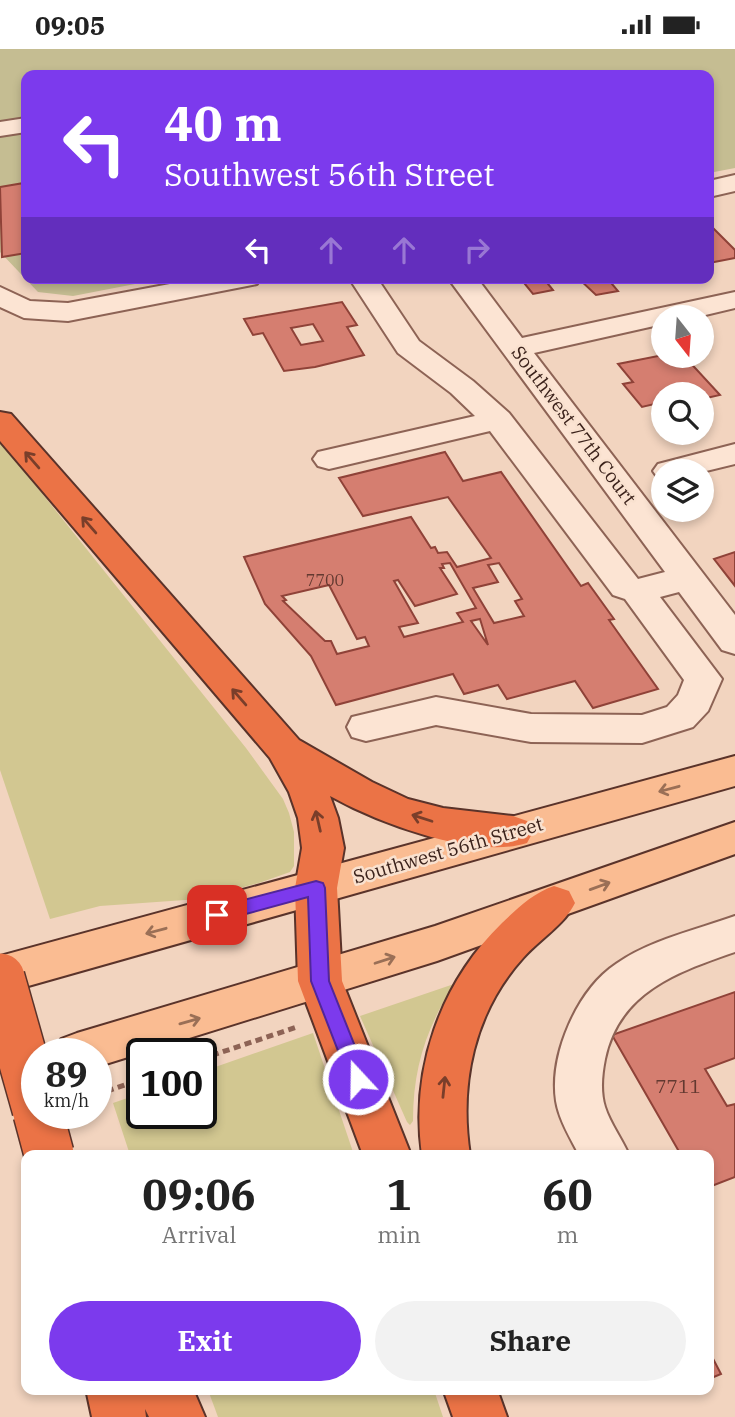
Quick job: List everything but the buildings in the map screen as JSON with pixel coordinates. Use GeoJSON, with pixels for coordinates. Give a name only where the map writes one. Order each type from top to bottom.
{"type":"FeatureCollection","features":[{"type":"Feature","properties":{"kind":"highway"},"geometry":{"type":"LineString","coordinates":[[0,421],[284,748],[309,792],[318,818],[323,848],[316,888],[314,1002],[385,1150]]}},
{"type":"Feature","properties":{"kind":"highway"},"geometry":{"type":"LineString","coordinates":[[284,748],[341,786],[374,802],[433,822],[513,832]]}},
{"type":"Feature","properties":{"kind":"highway"},"geometry":{"type":"LineString","coordinates":[[445,1150],[441,1110],[447,1060],[467,1006],[480,980],[530,922],[554,903]]}},
{"type":"Feature","properties":{"kind":"highway"},"geometry":{"type":"LineString","coordinates":[[0,977],[44,1133]]}},
{"type":"Feature","properties":{"kind":"highway"},"geometry":{"type":"LineString","coordinates":[[114,1395],[120,1417]]}},
{"type":"Feature","properties":{"kind":"highway"},"geometry":{"type":"LineString","coordinates":[[166,1395],[178,1417]]}},
{"type":"Feature","properties":{"kind":"highway"},"geometry":{"type":"LineString","coordinates":[[472,1395],[480,1417]]}},
{"type":"Feature","properties":{"kind":"main road","name":"Southwest 56th Street"},"geometry":{"type":"LineString","coordinates":[[0,977],[735,771]]}},
{"type":"Feature","properties":{"kind":"main road"},"geometry":{"type":"LineString","coordinates":[[112,1045],[314,1002],[554,903],[735,838]]}},
{"type":"Feature","properties":{"kind":"main road"},"geometry":{"type":"LineString","coordinates":[[0,1076],[21,1070]]}},
{"type":"Feature","properties":{"kind":"street"},"geometry":{"type":"LineString","coordinates":[[0,129],[21,126]]}},
{"type":"Feature","properties":{"kind":"street"},"geometry":{"type":"LineString","coordinates":[[714,188],[735,183]]}},
{"type":"Feature","properties":{"kind":"street"},"geometry":{"type":"LineString","coordinates":[[12,302],[52,312],[86,309],[216,284]]}},
{"type":"Feature","properties":{"kind":"street"},"geometry":{"type":"LineString","coordinates":[[367,284],[408,347],[462,387],[498,420],[625,587],[637,591],[689,578]]}},
{"type":"Feature","properties":{"kind":"street","name":"Southwest 77th Court"},"geometry":{"type":"LineString","coordinates":[[467,284],[735,641]]}},
{"type":"Feature","properties":{"kind":"street"},"geometry":{"type":"LineString","coordinates":[[515,348],[735,300]]}},
{"type":"Feature","properties":{"kind":"street"},"geometry":{"type":"LineString","coordinates":[[328,459],[498,420]]}},
{"type":"Feature","properties":{"kind":"street"},"geometry":{"type":"LineString","coordinates":[[714,459],[735,454]]}},
{"type":"Feature","properties":{"kind":"street"},"geometry":{"type":"LineString","coordinates":[[618,484],[651,475]]}},
{"type":"Feature","properties":{"kind":"street"},"geometry":{"type":"LineString","coordinates":[[366,727],[436,711],[531,728],[642,729],[680,717],[695,701],[703,679],[637,591]]}},
{"type":"Feature","properties":{"kind":"street"},"geometry":{"type":"LineString","coordinates":[[603,1150],[580,1104],[578,1086],[584,1047],[593,1026],[615,991],[631,977],[735,934]]}},
{"type":"Feature","properties":{"kind":"path"},"geometry":{"type":"LineString","coordinates":[[217,1051],[314,1002]]}},
{"type":"Feature","properties":{"kind":"shaded area"},"geometry":{"type":"Polygon","coordinates":[[[0,49],[735,49],[735,168],[714,172],[714,70],[21,70],[21,274],[0,252],[0,49]]]}},
{"type":"Feature","properties":{"kind":"shaded area"},"geometry":{"type":"Polygon","coordinates":[[[30,284],[135,284],[73,296],[38,292],[30,284]]]}},
{"type":"Feature","properties":{"kind":"shaded area"},"geometry":{"type":"Polygon","coordinates":[[[0,441],[246,748],[283,799],[294,832],[294,866],[290,872],[199,899],[100,906],[50,919],[0,770],[0,441]]]}},
{"type":"Feature","properties":{"kind":"shaded area"},"geometry":{"type":"Polygon","coordinates":[[[454,984],[436,1017],[423,1050],[415,1084],[413,1121],[410,1125],[360,1016],[454,984]]]}},
{"type":"Feature","properties":{"kind":"shaded area"},"geometry":{"type":"Polygon","coordinates":[[[313,1033],[352,1150],[128,1150],[113,1103],[126,1099],[126,1129],[217,1129],[217,1066],[313,1033]]]}},
{"type":"Feature","properties":{"kind":"shaded area"},"geometry":{"type":"Polygon","coordinates":[[[210,1395],[436,1395],[443,1417],[218,1417],[210,1395]]]}},
{"type":"Feature","properties":{"kind":"route"},"geometry":{"type":"LineString","coordinates":[[217,915],[316,888],[320,981],[358,1079]]}}]}
